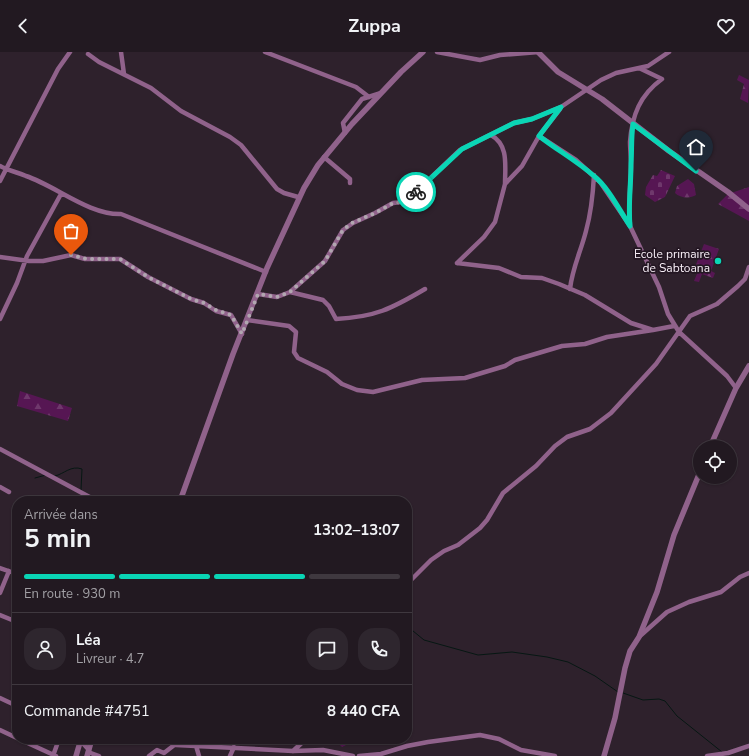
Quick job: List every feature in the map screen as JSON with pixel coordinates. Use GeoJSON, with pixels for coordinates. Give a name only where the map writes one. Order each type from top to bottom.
{"type":"FeatureCollection","features":[{"type":"Feature","properties":{"kind":"street"},"geometry":{"type":"LineString","coordinates":[[0,181],[58,69],[70,52]]}},
{"type":"Feature","properties":{"kind":"street"},"geometry":{"type":"LineString","coordinates":[[121,52],[124,74]]}},
{"type":"Feature","properties":{"kind":"street"},"geometry":{"type":"LineString","coordinates":[[265,52],[356,87],[369,97]]}},
{"type":"Feature","properties":{"kind":"street"},"geometry":{"type":"LineString","coordinates":[[180,496],[247,320],[298,198],[309,178],[324,157],[382,92],[423,52]]}},
{"type":"Feature","properties":{"kind":"street"},"geometry":{"type":"LineString","coordinates":[[437,52],[480,60],[507,55],[539,52],[558,72],[606,102],[633,124],[696,171],[728,192],[749,209]]}},
{"type":"Feature","properties":{"kind":"street"},"geometry":{"type":"LineString","coordinates":[[258,294],[277,297],[290,292],[325,261],[343,230],[352,223],[393,203],[402,202],[411,198],[442,169],[455,154],[514,123],[532,119],[561,107],[601,80],[616,73],[653,64],[669,52]]}},
{"type":"Feature","properties":{"kind":"street"},"geometry":{"type":"LineString","coordinates":[[88,54],[99,62],[151,88],[165,100],[206,125],[230,137],[241,145],[277,189],[298,198]]}},
{"type":"Feature","properties":{"kind":"street"},"geometry":{"type":"LineString","coordinates":[[630,226],[629,194],[632,164],[630,143],[633,124],[644,94],[662,79],[639,68]]}},
{"type":"Feature","properties":{"kind":"street"},"geometry":{"type":"LineString","coordinates":[[345,133],[343,123],[362,99],[382,92]]}},
{"type":"Feature","properties":{"kind":"street"},"geometry":{"type":"LineString","coordinates":[[504,184],[522,166],[539,136],[561,107]]}},
{"type":"Feature","properties":{"kind":"street"},"geometry":{"type":"LineString","coordinates":[[491,135],[499,142],[505,153],[504,184],[495,222],[484,237],[457,263],[499,268],[521,277],[542,278],[585,295],[631,323],[653,330]]}},
{"type":"Feature","properties":{"kind":"street"},"geometry":{"type":"LineString","coordinates":[[539,136],[576,160],[583,168],[594,175],[630,226],[659,287],[661,298],[674,326],[727,376],[736,388]]}},
{"type":"Feature","properties":{"kind":"street"},"geometry":{"type":"LineString","coordinates":[[324,157],[350,179],[350,183]]}},
{"type":"Feature","properties":{"kind":"street"},"geometry":{"type":"LineString","coordinates":[[0,166],[27,176],[61,194],[109,214],[121,214],[170,235],[184,237],[266,272]]}},
{"type":"Feature","properties":{"kind":"street"},"geometry":{"type":"LineString","coordinates":[[570,289],[572,277],[586,231],[593,198],[594,175]]}},
{"type":"Feature","properties":{"kind":"street"},"geometry":{"type":"LineString","coordinates":[[0,319],[17,283],[25,261],[61,194]]}},
{"type":"Feature","properties":{"kind":"street"},"geometry":{"type":"LineString","coordinates":[[0,257],[25,261],[43,261],[71,255],[87,259],[120,259],[148,277],[191,299],[231,315],[242,334]]}},
{"type":"Feature","properties":{"kind":"street"},"geometry":{"type":"LineString","coordinates":[[412,579],[431,560],[444,551],[458,545],[480,528],[487,520],[503,493],[536,466],[554,446],[567,437],[590,429],[611,413],[639,384],[665,353],[690,316],[717,304],[745,279],[749,267]]}},
{"type":"Feature","properties":{"kind":"street"},"geometry":{"type":"LineString","coordinates":[[290,292],[324,300],[336,319],[355,318],[384,312],[425,289]]}},
{"type":"Feature","properties":{"kind":"street"},"geometry":{"type":"LineString","coordinates":[[247,320],[289,326],[296,332],[294,352],[304,363],[327,372],[342,384],[356,390],[373,392],[422,380],[464,378],[505,366],[516,360],[562,346],[585,344],[607,337],[674,326]]}},
{"type":"Feature","properties":{"kind":"street"},"geometry":{"type":"LineString","coordinates":[[713,440],[736,388],[749,366]]}},
{"type":"Feature","properties":{"kind":"street"},"geometry":{"type":"LineString","coordinates":[[0,449],[88,496]]}},
{"type":"Feature","properties":{"kind":"street"},"geometry":{"type":"LineString","coordinates":[[639,637],[657,592],[674,535],[695,484]]}},
{"type":"Feature","properties":{"kind":"street"},"geometry":{"type":"LineString","coordinates":[[0,487],[9,492]]}},
{"type":"Feature","properties":{"kind":"street"},"geometry":{"type":"LineString","coordinates":[[0,568],[12,572]]}},
{"type":"Feature","properties":{"kind":"street"},"geometry":{"type":"LineString","coordinates":[[0,593],[9,571]]}},
{"type":"Feature","properties":{"kind":"street"},"geometry":{"type":"LineString","coordinates":[[604,756],[615,718],[625,668],[633,644],[667,612],[689,602],[721,592],[740,577],[749,573]]}},
{"type":"Feature","properties":{"kind":"street"},"geometry":{"type":"LineString","coordinates":[[0,615],[12,620]]}},
{"type":"Feature","properties":{"kind":"street"},"geometry":{"type":"LineString","coordinates":[[0,698],[12,704]]}},
{"type":"Feature","properties":{"kind":"street"},"geometry":{"type":"LineString","coordinates":[[0,730],[12,736]]}},
{"type":"Feature","properties":{"kind":"street"},"geometry":{"type":"LineString","coordinates":[[359,756],[383,755],[407,746],[480,735],[499,739],[521,750],[555,756]]}},
{"type":"Feature","properties":{"kind":"street"},"geometry":{"type":"LineString","coordinates":[[29,744],[54,756],[58,744]]}},
{"type":"Feature","properties":{"kind":"street"},"geometry":{"type":"LineString","coordinates":[[76,756],[79,744]]}},
{"type":"Feature","properties":{"kind":"street"},"geometry":{"type":"LineString","coordinates":[[83,744],[88,753],[99,756]]}},
{"type":"Feature","properties":{"kind":"street"},"geometry":{"type":"LineString","coordinates":[[195,744],[199,756]]}},
{"type":"Feature","properties":{"kind":"street"},"geometry":{"type":"LineString","coordinates":[[295,750],[301,744]]}},
{"type":"Feature","properties":{"kind":"street"},"geometry":{"type":"LineString","coordinates":[[149,756],[157,750],[162,754],[176,745],[196,747],[323,750],[353,756]]}},
{"type":"Feature","properties":{"kind":"street"},"geometry":{"type":"LineString","coordinates":[[707,756],[728,753],[749,746]]}},
{"type":"Feature","properties":{"kind":"street"},"geometry":{"type":"LineString","coordinates":[[230,756],[234,747]]}},
{"type":"Feature","properties":{"kind":"street"},"geometry":{"type":"LineString","coordinates":[[295,750],[296,756]]}},
{"type":"Feature","properties":{"kind":"green space"},"geometry":{"type":"Polygon","coordinates":[[[739,75],[749,80],[748,103],[740,99],[744,84],[737,80],[739,75]]]}},
{"type":"Feature","properties":{"kind":"green space"},"geometry":{"type":"Polygon","coordinates":[[[661,170],[675,176],[665,197],[655,202],[645,195],[646,187],[653,175],[657,176],[661,170]]]}},
{"type":"Feature","properties":{"kind":"green space"},"geometry":{"type":"Polygon","coordinates":[[[688,179],[694,184],[696,195],[682,197],[677,195],[675,193],[677,186],[688,179]]]}},
{"type":"Feature","properties":{"kind":"green space"},"geometry":{"type":"Polygon","coordinates":[[[749,187],[749,221],[718,204],[728,194],[749,187]]]}},
{"type":"Feature","properties":{"kind":"green space"},"geometry":{"type":"Polygon","coordinates":[[[704,244],[719,249],[711,271],[715,273],[713,278],[702,274],[699,282],[694,281],[699,269],[695,267],[704,244]]]}},
{"type":"Feature","properties":{"kind":"green space"},"geometry":{"type":"Polygon","coordinates":[[[20,391],[72,408],[68,421],[17,406],[20,391]]]}},
{"type":"Feature","properties":{"kind":"green space"},"geometry":{"type":"Polygon","coordinates":[[[339,744],[348,744],[342,747],[339,744]]]}},
{"type":"Feature","properties":{"kind":"waterway"},"geometry":{"type":"LineString","coordinates":[[55,476],[74,468],[82,469],[81,490]]}},
{"type":"Feature","properties":{"kind":"waterway"},"geometry":{"type":"LineString","coordinates":[[35,478],[46,475]]}},
{"type":"Feature","properties":{"kind":"waterway"},"geometry":{"type":"LineString","coordinates":[[412,630],[424,640],[478,655],[512,652],[547,657],[568,662],[595,676],[618,692]]}},
{"type":"Feature","properties":{"kind":"waterway"},"geometry":{"type":"LineString","coordinates":[[623,693],[643,700],[659,699],[665,701],[677,716],[722,752]]}},
{"type":"Feature","properties":{"kind":"way so far"},"geometry":{"type":"LineString","coordinates":[[71,255],[85,259],[120,259],[148,277],[179,293],[204,303],[216,310],[228,313],[235,319],[242,334],[258,294],[277,297],[290,292],[328,258],[343,230],[357,220],[365,218],[393,203],[402,202],[411,198],[416,192]]}},
{"type":"Feature","properties":{"kind":"place","name":"Ecole primaire de Sabtoana"},"geometry":{"type":"Point","coordinates":[718,261]}},
{"type":"Feature","properties":{"kind":"route"},"geometry":{"type":"LineString","coordinates":[[416,192],[462,149],[514,123],[524,122],[561,107],[539,136],[552,146],[576,160],[587,172],[594,175],[630,226],[629,194],[632,164],[630,143],[633,124],[696,171]]}}]}
